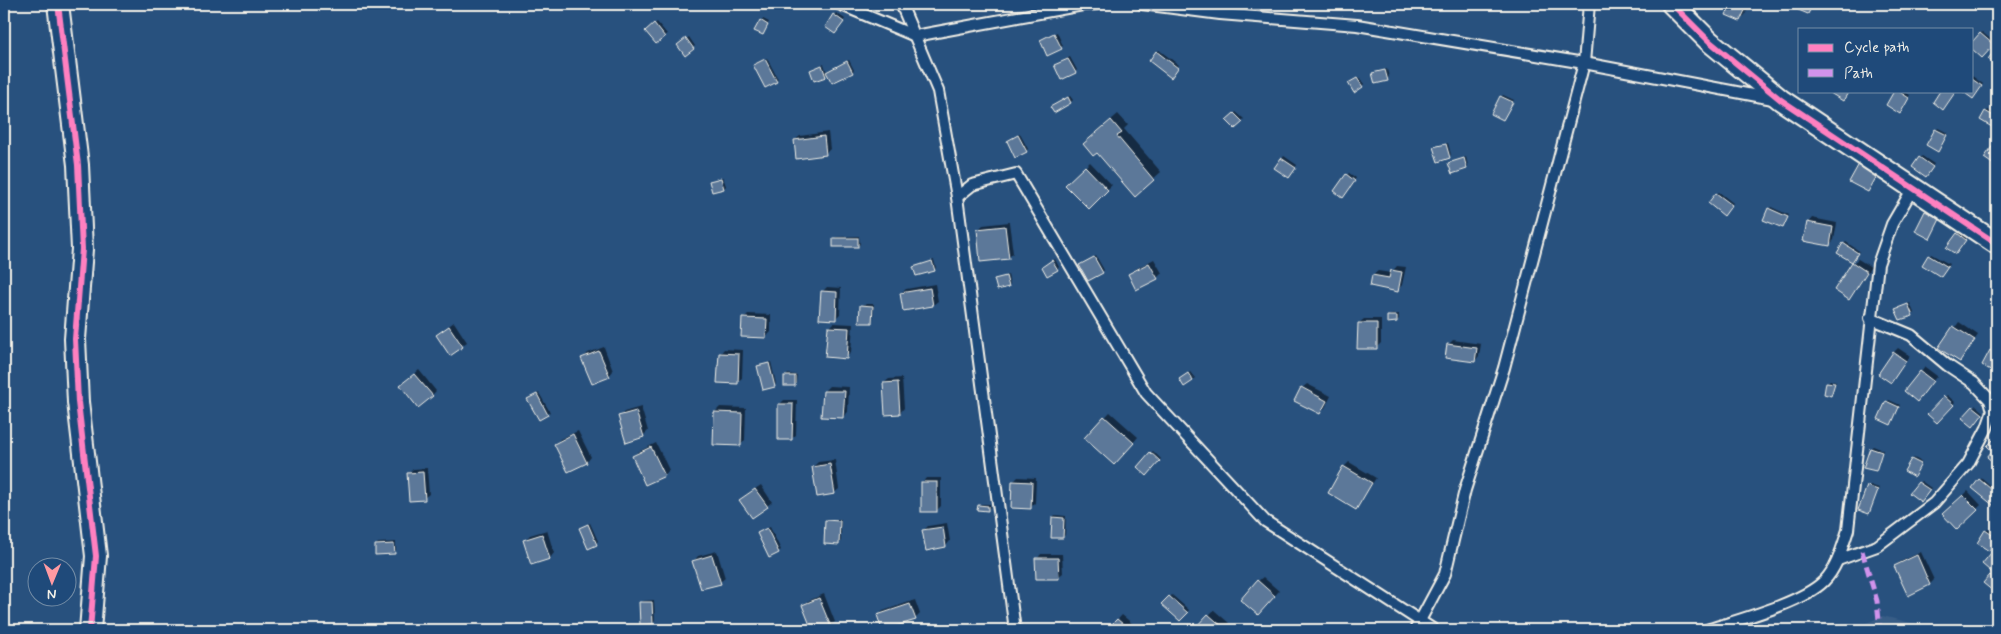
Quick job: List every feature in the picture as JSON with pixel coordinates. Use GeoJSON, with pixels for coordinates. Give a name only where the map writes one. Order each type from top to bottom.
{"type":"FeatureCollection","features":[{"type":"Feature","properties":{"kind":"street"},"geometry":{"type":"LineString","coordinates":[[58,4],[79,184],[82,249],[75,339],[78,402],[96,556],[90,630]]}},
{"type":"Feature","properties":{"kind":"street"},"geometry":{"type":"LineString","coordinates":[[1672,4],[1709,41],[1781,100],[1997,244]]}},
{"type":"Feature","properties":{"kind":"lane"},"geometry":{"type":"LineString","coordinates":[[839,4],[915,36],[1083,5],[1098,4]]}},
{"type":"Feature","properties":{"kind":"lane"},"geometry":{"type":"LineString","coordinates":[[901,4],[938,91],[957,198],[1015,630]]}},
{"type":"Feature","properties":{"kind":"lane"},"geometry":{"type":"LineString","coordinates":[[1142,4],[1220,14],[1357,25],[1584,63],[1781,100]]}},
{"type":"Feature","properties":{"kind":"lane"},"geometry":{"type":"LineString","coordinates":[[1417,626],[1445,574],[1465,490],[1504,368],[1584,63],[1589,4]]}},
{"type":"Feature","properties":{"kind":"lane"},"geometry":{"type":"LineString","coordinates":[[957,198],[972,185],[1016,174],[1146,393],[1265,522],[1417,626],[1434,630]]}},
{"type":"Feature","properties":{"kind":"lane"},"geometry":{"type":"LineString","coordinates":[[1708,630],[1798,598],[1823,582],[1838,560],[1848,530],[1870,318],[1878,264],[1892,224],[1913,188]]}},
{"type":"Feature","properties":{"kind":"lane"},"geometry":{"type":"LineString","coordinates":[[1838,560],[1877,546],[1934,503],[1968,464],[1987,428],[1993,411],[1990,400],[1974,383],[1947,365],[1911,335],[1870,318]]}},
{"type":"Feature","properties":{"kind":"shaded area"},"geometry":{"type":"Polygon","coordinates":[[[1883,616],[1939,630],[1850,630],[1883,616]]]}},
{"type":"Feature","properties":{"kind":"building"},"geometry":{"type":"Polygon","coordinates":[[[1731,4],[1748,4],[1740,21],[1726,15],[1731,4]]]}},
{"type":"Feature","properties":{"kind":"building"},"geometry":{"type":"Polygon","coordinates":[[[1790,4],[1813,4],[1808,14],[1789,6],[1790,4]]]}},
{"type":"Feature","properties":{"kind":"building"},"geometry":{"type":"Polygon","coordinates":[[[833,14],[844,22],[835,34],[825,27],[833,14]]]}},
{"type":"Feature","properties":{"kind":"building"},"geometry":{"type":"Polygon","coordinates":[[[760,20],[768,25],[763,35],[754,31],[760,20]]]}},
{"type":"Feature","properties":{"kind":"building"},"geometry":{"type":"Polygon","coordinates":[[[654,23],[665,37],[656,44],[645,31],[654,23]]]}},
{"type":"Feature","properties":{"kind":"building"},"geometry":{"type":"Polygon","coordinates":[[[1054,33],[1062,49],[1047,56],[1040,40],[1054,33]]]}},
{"type":"Feature","properties":{"kind":"building"},"geometry":{"type":"Polygon","coordinates":[[[1980,33],[1994,45],[1982,58],[1974,51],[1974,40],[1980,33]]]}},
{"type":"Feature","properties":{"kind":"building"},"geometry":{"type":"Polygon","coordinates":[[[686,38],[694,49],[685,56],[677,45],[686,38]]]}},
{"type":"Feature","properties":{"kind":"building"},"geometry":{"type":"Polygon","coordinates":[[[1997,47],[1997,65],[1988,59],[1997,47]]]}},
{"type":"Feature","properties":{"kind":"building"},"geometry":{"type":"Polygon","coordinates":[[[1156,51],[1178,68],[1171,78],[1149,61],[1156,51]]]}},
{"type":"Feature","properties":{"kind":"building"},"geometry":{"type":"Polygon","coordinates":[[[765,59],[777,82],[765,88],[753,65],[765,59]]]}},
{"type":"Feature","properties":{"kind":"building"},"geometry":{"type":"Polygon","coordinates":[[[1068,59],[1076,73],[1061,80],[1054,65],[1068,59]]]}},
{"type":"Feature","properties":{"kind":"building"},"geometry":{"type":"Polygon","coordinates":[[[847,61],[853,73],[832,83],[826,72],[847,61]]]}},
{"type":"Feature","properties":{"kind":"building"},"geometry":{"type":"Polygon","coordinates":[[[822,65],[826,77],[814,81],[810,70],[822,65]]]}},
{"type":"Feature","properties":{"kind":"building"},"geometry":{"type":"Polygon","coordinates":[[[1385,70],[1388,81],[1375,84],[1372,73],[1385,70]]]}},
{"type":"Feature","properties":{"kind":"building"},"geometry":{"type":"Polygon","coordinates":[[[1357,78],[1363,87],[1354,93],[1348,83],[1357,78]]]}},
{"type":"Feature","properties":{"kind":"building"},"geometry":{"type":"Polygon","coordinates":[[[1974,80],[1982,86],[1973,99],[1963,92],[1974,92],[1974,80]]]}},
{"type":"Feature","properties":{"kind":"building"},"geometry":{"type":"Polygon","coordinates":[[[1829,92],[1848,92],[1843,101],[1829,92]]]}},
{"type":"Feature","properties":{"kind":"building"},"geometry":{"type":"Polygon","coordinates":[[[1893,92],[1900,92],[1909,98],[1900,114],[1886,105],[1893,92]]]}},
{"type":"Feature","properties":{"kind":"building"},"geometry":{"type":"Polygon","coordinates":[[[1939,92],[1955,92],[1943,110],[1933,102],[1939,92]]]}},
{"type":"Feature","properties":{"kind":"building"},"geometry":{"type":"Polygon","coordinates":[[[1500,96],[1513,102],[1503,120],[1491,114],[1500,96]]]}},
{"type":"Feature","properties":{"kind":"building"},"geometry":{"type":"Polygon","coordinates":[[[1068,97],[1071,103],[1054,113],[1050,107],[1068,97]]]}},
{"type":"Feature","properties":{"kind":"building"},"geometry":{"type":"Polygon","coordinates":[[[1985,111],[1997,118],[1997,130],[1980,120],[1985,111]]]}},
{"type":"Feature","properties":{"kind":"building"},"geometry":{"type":"Polygon","coordinates":[[[1234,113],[1243,122],[1235,129],[1226,120],[1234,113]]]}},
{"type":"Feature","properties":{"kind":"building"},"geometry":{"type":"Polygon","coordinates":[[[1111,120],[1122,133],[1117,136],[1154,180],[1135,197],[1097,153],[1093,156],[1083,144],[1111,120]]]}},
{"type":"Feature","properties":{"kind":"building"},"geometry":{"type":"Polygon","coordinates":[[[1935,129],[1947,135],[1938,152],[1926,145],[1935,129]]]}},
{"type":"Feature","properties":{"kind":"building"},"geometry":{"type":"Polygon","coordinates":[[[1018,135],[1027,152],[1015,158],[1007,141],[1018,135]]]}},
{"type":"Feature","properties":{"kind":"building"},"geometry":{"type":"Polygon","coordinates":[[[824,136],[826,155],[796,159],[794,140],[824,136]]]}},
{"type":"Feature","properties":{"kind":"building"},"geometry":{"type":"Polygon","coordinates":[[[1997,142],[1997,167],[1984,158],[1997,142]]]}},
{"type":"Feature","properties":{"kind":"building"},"geometry":{"type":"Polygon","coordinates":[[[1446,144],[1450,158],[1438,162],[1433,147],[1446,144]]]}},
{"type":"Feature","properties":{"kind":"building"},"geometry":{"type":"Polygon","coordinates":[[[1919,157],[1933,167],[1926,177],[1912,167],[1919,157]]]}},
{"type":"Feature","properties":{"kind":"building"},"geometry":{"type":"Polygon","coordinates":[[[1281,158],[1296,168],[1289,178],[1274,168],[1281,158]]]}},
{"type":"Feature","properties":{"kind":"building"},"geometry":{"type":"Polygon","coordinates":[[[1464,158],[1467,169],[1452,174],[1448,163],[1464,158]]]}},
{"type":"Feature","properties":{"kind":"building"},"geometry":{"type":"Polygon","coordinates":[[[1859,164],[1878,174],[1868,192],[1849,182],[1859,164]]]}},
{"type":"Feature","properties":{"kind":"building"},"geometry":{"type":"Polygon","coordinates":[[[1085,166],[1108,190],[1089,209],[1065,185],[1085,166]]]}},
{"type":"Feature","properties":{"kind":"building"},"geometry":{"type":"Polygon","coordinates":[[[1346,174],[1355,181],[1343,198],[1334,191],[1346,174]]]}},
{"type":"Feature","properties":{"kind":"building"},"geometry":{"type":"Polygon","coordinates":[[[721,178],[724,189],[712,192],[709,181],[721,178]]]}},
{"type":"Feature","properties":{"kind":"building"},"geometry":{"type":"Polygon","coordinates":[[[1716,193],[1732,205],[1724,216],[1708,203],[1716,193]]]}},
{"type":"Feature","properties":{"kind":"building"},"geometry":{"type":"Polygon","coordinates":[[[1768,208],[1788,217],[1783,228],[1763,220],[1768,208]]]}},
{"type":"Feature","properties":{"kind":"building"},"geometry":{"type":"Polygon","coordinates":[[[1925,211],[1940,219],[1930,239],[1915,231],[1925,211]]]}},
{"type":"Feature","properties":{"kind":"building"},"geometry":{"type":"Polygon","coordinates":[[[1807,222],[1833,227],[1830,246],[1803,241],[1807,222]]]}},
{"type":"Feature","properties":{"kind":"building"},"geometry":{"type":"Polygon","coordinates":[[[1005,226],[1009,259],[980,262],[977,229],[1005,226]]]}},
{"type":"Feature","properties":{"kind":"building"},"geometry":{"type":"Polygon","coordinates":[[[1957,233],[1966,240],[1956,254],[1946,248],[1957,233]]]}},
{"type":"Feature","properties":{"kind":"building"},"geometry":{"type":"Polygon","coordinates":[[[833,238],[858,238],[858,247],[833,247],[833,238]]]}},
{"type":"Feature","properties":{"kind":"building"},"geometry":{"type":"Polygon","coordinates":[[[1843,243],[1858,253],[1852,262],[1837,253],[1843,243]]]}},
{"type":"Feature","properties":{"kind":"building"},"geometry":{"type":"Polygon","coordinates":[[[1928,255],[1948,267],[1941,277],[1922,265],[1928,255]]]}},
{"type":"Feature","properties":{"kind":"building"},"geometry":{"type":"Polygon","coordinates":[[[1094,257],[1103,273],[1088,281],[1079,265],[1094,257]]]}},
{"type":"Feature","properties":{"kind":"building"},"geometry":{"type":"Polygon","coordinates":[[[1052,260],[1058,270],[1047,276],[1042,267],[1052,260]]]}},
{"type":"Feature","properties":{"kind":"building"},"geometry":{"type":"Polygon","coordinates":[[[932,261],[935,271],[916,276],[913,267],[932,261]]]}},
{"type":"Feature","properties":{"kind":"building"},"geometry":{"type":"Polygon","coordinates":[[[1852,262],[1867,272],[1849,300],[1834,290],[1852,262]]]}},
{"type":"Feature","properties":{"kind":"building"},"geometry":{"type":"Polygon","coordinates":[[[1149,263],[1158,279],[1136,290],[1128,274],[1149,263]]]}},
{"type":"Feature","properties":{"kind":"building"},"geometry":{"type":"Polygon","coordinates":[[[1391,270],[1402,272],[1398,292],[1370,286],[1372,275],[1389,278],[1391,270]]]}},
{"type":"Feature","properties":{"kind":"building"},"geometry":{"type":"Polygon","coordinates":[[[1006,276],[1009,287],[997,290],[994,279],[1006,276]]]}},
{"type":"Feature","properties":{"kind":"building"},"geometry":{"type":"Polygon","coordinates":[[[930,288],[933,306],[903,311],[900,293],[930,288]]]}},
{"type":"Feature","properties":{"kind":"building"},"geometry":{"type":"Polygon","coordinates":[[[821,291],[837,292],[836,320],[819,319],[821,291]]]}},
{"type":"Feature","properties":{"kind":"building"},"geometry":{"type":"Polygon","coordinates":[[[1908,304],[1913,316],[1900,320],[1895,309],[1908,304]]]}},
{"type":"Feature","properties":{"kind":"building"},"geometry":{"type":"Polygon","coordinates":[[[860,305],[873,306],[872,323],[859,323],[860,305]]]}},
{"type":"Feature","properties":{"kind":"building"},"geometry":{"type":"Polygon","coordinates":[[[1387,316],[1397,316],[1397,322],[1387,323],[1387,316]]]}},
{"type":"Feature","properties":{"kind":"building"},"geometry":{"type":"Polygon","coordinates":[[[742,318],[767,319],[766,338],[741,337],[742,318]]]}},
{"type":"Feature","properties":{"kind":"building"},"geometry":{"type":"Polygon","coordinates":[[[1358,323],[1377,323],[1377,349],[1357,349],[1358,323]]]}},
{"type":"Feature","properties":{"kind":"building"},"geometry":{"type":"Polygon","coordinates":[[[449,326],[463,347],[450,356],[436,335],[449,326]]]}},
{"type":"Feature","properties":{"kind":"building"},"geometry":{"type":"Polygon","coordinates":[[[1953,326],[1975,340],[1960,362],[1938,348],[1953,326]]]}},
{"type":"Feature","properties":{"kind":"building"},"geometry":{"type":"Polygon","coordinates":[[[828,327],[849,328],[847,359],[825,357],[828,327]]]}},
{"type":"Feature","properties":{"kind":"building"},"geometry":{"type":"Polygon","coordinates":[[[1447,344],[1477,348],[1475,362],[1445,358],[1447,344]]]}},
{"type":"Feature","properties":{"kind":"building"},"geometry":{"type":"Polygon","coordinates":[[[1990,350],[1997,353],[1997,362],[1992,371],[1982,365],[1990,350]]]}},
{"type":"Feature","properties":{"kind":"building"},"geometry":{"type":"Polygon","coordinates":[[[599,351],[610,377],[592,384],[581,358],[599,351]]]}},
{"type":"Feature","properties":{"kind":"building"},"geometry":{"type":"Polygon","coordinates":[[[1893,352],[1906,361],[1891,383],[1878,374],[1893,352]]]}},
{"type":"Feature","properties":{"kind":"building"},"geometry":{"type":"Polygon","coordinates":[[[719,353],[739,354],[738,384],[717,383],[719,353]]]}},
{"type":"Feature","properties":{"kind":"building"},"geometry":{"type":"Polygon","coordinates":[[[769,363],[775,387],[763,390],[757,366],[769,363]]]}},
{"type":"Feature","properties":{"kind":"building"},"geometry":{"type":"Polygon","coordinates":[[[1920,371],[1933,381],[1917,402],[1904,391],[1920,371]]]}},
{"type":"Feature","properties":{"kind":"building"},"geometry":{"type":"Polygon","coordinates":[[[1188,373],[1193,381],[1184,387],[1179,379],[1188,373]]]}},
{"type":"Feature","properties":{"kind":"building"},"geometry":{"type":"Polygon","coordinates":[[[414,374],[433,396],[418,408],[400,385],[414,374]]]}},
{"type":"Feature","properties":{"kind":"building"},"geometry":{"type":"Polygon","coordinates":[[[784,376],[795,376],[795,386],[784,386],[784,376]]]}},
{"type":"Feature","properties":{"kind":"building"},"geometry":{"type":"Polygon","coordinates":[[[898,382],[900,414],[885,415],[883,383],[898,382]]]}},
{"type":"Feature","properties":{"kind":"building"},"geometry":{"type":"Polygon","coordinates":[[[1826,382],[1835,383],[1831,396],[1824,394],[1826,382]]]}},
{"type":"Feature","properties":{"kind":"building"},"geometry":{"type":"Polygon","coordinates":[[[1301,387],[1327,401],[1320,414],[1294,401],[1301,387]]]}},
{"type":"Feature","properties":{"kind":"building"},"geometry":{"type":"Polygon","coordinates":[[[823,391],[845,391],[843,418],[821,417],[823,391]]]}},
{"type":"Feature","properties":{"kind":"building"},"geometry":{"type":"Polygon","coordinates":[[[537,394],[548,415],[539,420],[527,399],[537,394]]]}},
{"type":"Feature","properties":{"kind":"building"},"geometry":{"type":"Polygon","coordinates":[[[1944,396],[1954,405],[1937,423],[1927,414],[1944,396]]]}},
{"type":"Feature","properties":{"kind":"building"},"geometry":{"type":"Polygon","coordinates":[[[1886,401],[1899,407],[1891,425],[1878,419],[1886,401]]]}},
{"type":"Feature","properties":{"kind":"building"},"geometry":{"type":"Polygon","coordinates":[[[778,404],[793,404],[792,440],[778,440],[778,404]]]}},
{"type":"Feature","properties":{"kind":"building"},"geometry":{"type":"Polygon","coordinates":[[[1973,406],[1983,414],[1973,427],[1962,418],[1973,406]]]}},
{"type":"Feature","properties":{"kind":"building"},"geometry":{"type":"Polygon","coordinates":[[[636,411],[644,437],[626,443],[618,416],[636,411]]]}},
{"type":"Feature","properties":{"kind":"building"},"geometry":{"type":"Polygon","coordinates":[[[714,412],[742,413],[741,446],[713,445],[714,412]]]}},
{"type":"Feature","properties":{"kind":"building"},"geometry":{"type":"Polygon","coordinates":[[[1104,416],[1134,443],[1114,465],[1084,438],[1104,416]]]}},
{"type":"Feature","properties":{"kind":"building"},"geometry":{"type":"Polygon","coordinates":[[[573,434],[587,463],[568,472],[554,444],[573,434]]]}},
{"type":"Feature","properties":{"kind":"building"},"geometry":{"type":"Polygon","coordinates":[[[1997,439],[1997,462],[1995,464],[1987,457],[1992,451],[1987,446],[1997,439]]]}},
{"type":"Feature","properties":{"kind":"building"},"geometry":{"type":"Polygon","coordinates":[[[651,447],[665,476],[645,485],[632,456],[651,447]]]}},
{"type":"Feature","properties":{"kind":"building"},"geometry":{"type":"Polygon","coordinates":[[[1870,448],[1882,452],[1876,471],[1863,468],[1870,448]]]}},
{"type":"Feature","properties":{"kind":"building"},"geometry":{"type":"Polygon","coordinates":[[[1150,452],[1160,461],[1147,476],[1137,467],[1150,452]]]}},
{"type":"Feature","properties":{"kind":"building"},"geometry":{"type":"Polygon","coordinates":[[[1911,459],[1921,464],[1914,477],[1904,471],[1911,459]]]}},
{"type":"Feature","properties":{"kind":"building"},"geometry":{"type":"Polygon","coordinates":[[[830,464],[835,494],[817,497],[812,467],[830,464]]]}},
{"type":"Feature","properties":{"kind":"building"},"geometry":{"type":"Polygon","coordinates":[[[1343,466],[1372,483],[1356,510],[1328,493],[1343,466]]]}},
{"type":"Feature","properties":{"kind":"building"},"geometry":{"type":"Polygon","coordinates":[[[423,472],[425,500],[409,501],[407,473],[423,472]]]}},
{"type":"Feature","properties":{"kind":"building"},"geometry":{"type":"Polygon","coordinates":[[[1979,479],[1997,494],[1997,502],[1994,506],[1972,488],[1979,479]]]}},
{"type":"Feature","properties":{"kind":"building"},"geometry":{"type":"Polygon","coordinates":[[[1012,481],[1032,482],[1031,509],[1011,508],[1012,481]]]}},
{"type":"Feature","properties":{"kind":"building"},"geometry":{"type":"Polygon","coordinates":[[[921,482],[937,482],[937,512],[921,512],[921,482]]]}},
{"type":"Feature","properties":{"kind":"building"},"geometry":{"type":"Polygon","coordinates":[[[1918,482],[1930,490],[1921,502],[1909,493],[1918,482]]]}},
{"type":"Feature","properties":{"kind":"building"},"geometry":{"type":"Polygon","coordinates":[[[1867,486],[1878,490],[1869,514],[1858,510],[1867,486]]]}},
{"type":"Feature","properties":{"kind":"building"},"geometry":{"type":"Polygon","coordinates":[[[755,489],[768,507],[752,518],[739,500],[755,489]]]}},
{"type":"Feature","properties":{"kind":"building"},"geometry":{"type":"Polygon","coordinates":[[[1963,495],[1978,510],[1957,530],[1942,514],[1963,495]]]}},
{"type":"Feature","properties":{"kind":"building"},"geometry":{"type":"Polygon","coordinates":[[[978,505],[988,506],[988,511],[977,510],[978,505]]]}},
{"type":"Feature","properties":{"kind":"building"},"geometry":{"type":"Polygon","coordinates":[[[1052,517],[1064,518],[1063,538],[1051,538],[1052,517]]]}},
{"type":"Feature","properties":{"kind":"building"},"geometry":{"type":"Polygon","coordinates":[[[825,520],[840,521],[839,545],[824,544],[825,520]]]}},
{"type":"Feature","properties":{"kind":"building"},"geometry":{"type":"Polygon","coordinates":[[[588,524],[597,545],[588,549],[579,528],[588,524]]]}},
{"type":"Feature","properties":{"kind":"building"},"geometry":{"type":"Polygon","coordinates":[[[943,527],[946,547],[926,551],[922,530],[943,527]]]}},
{"type":"Feature","properties":{"kind":"building"},"geometry":{"type":"Polygon","coordinates":[[[767,528],[779,553],[769,558],[757,533],[767,528]]]}},
{"type":"Feature","properties":{"kind":"building"},"geometry":{"type":"Polygon","coordinates":[[[1985,530],[1997,538],[1989,551],[1977,543],[1985,530]]]}},
{"type":"Feature","properties":{"kind":"building"},"geometry":{"type":"Polygon","coordinates":[[[542,534],[550,559],[531,565],[523,540],[542,534]]]}},
{"type":"Feature","properties":{"kind":"building"},"geometry":{"type":"Polygon","coordinates":[[[394,544],[395,554],[375,555],[375,545],[394,544]]]}},
{"type":"Feature","properties":{"kind":"building"},"geometry":{"type":"Polygon","coordinates":[[[1991,553],[1997,556],[1997,577],[1982,564],[1991,553]]]}},
{"type":"Feature","properties":{"kind":"building"},"geometry":{"type":"Polygon","coordinates":[[[712,555],[721,584],[701,589],[692,561],[712,555]]]}},
{"type":"Feature","properties":{"kind":"building"},"geometry":{"type":"Polygon","coordinates":[[[1917,555],[1930,585],[1908,596],[1894,566],[1917,555]]]}},
{"type":"Feature","properties":{"kind":"building"},"geometry":{"type":"Polygon","coordinates":[[[1035,558],[1058,558],[1059,579],[1036,579],[1035,558]]]}},
{"type":"Feature","properties":{"kind":"building"},"geometry":{"type":"Polygon","coordinates":[[[1990,575],[1997,581],[1997,588],[1994,592],[1983,583],[1990,575]]]}},
{"type":"Feature","properties":{"kind":"building"},"geometry":{"type":"Polygon","coordinates":[[[1257,580],[1275,596],[1258,615],[1240,600],[1257,580]]]}},
{"type":"Feature","properties":{"kind":"building"},"geometry":{"type":"Polygon","coordinates":[[[1169,596],[1188,613],[1180,621],[1161,604],[1169,596]]]}},
{"type":"Feature","properties":{"kind":"building"},"geometry":{"type":"Polygon","coordinates":[[[819,598],[831,627],[823,630],[812,630],[802,605],[819,598]]]}},
{"type":"Feature","properties":{"kind":"building"},"geometry":{"type":"Polygon","coordinates":[[[639,602],[652,602],[653,624],[640,625],[639,602]]]}},
{"type":"Feature","properties":{"kind":"building"},"geometry":{"type":"Polygon","coordinates":[[[910,604],[916,620],[882,630],[877,615],[910,604]]]}},
{"type":"Feature","properties":{"kind":"building"},"geometry":{"type":"Polygon","coordinates":[[[1208,614],[1225,629],[1193,630],[1208,614]]]}},
{"type":"Feature","properties":{"kind":"building"},"geometry":{"type":"Polygon","coordinates":[[[1117,619],[1130,630],[1106,630],[1117,619]]]}},
{"type":"Feature","properties":{"kind":"marked path"},"geometry":{"type":"LineString","coordinates":[[1862,551],[1877,601],[1880,630]]}},
{"type":"Feature","properties":{"kind":"cycle path"},"geometry":{"type":"LineString","coordinates":[[58,4],[78,165],[82,249],[75,339],[78,402],[96,556],[90,630]]}},
{"type":"Feature","properties":{"kind":"cycle path"},"geometry":{"type":"LineString","coordinates":[[1672,4],[1709,41],[1781,100],[1997,244]]}}]}
